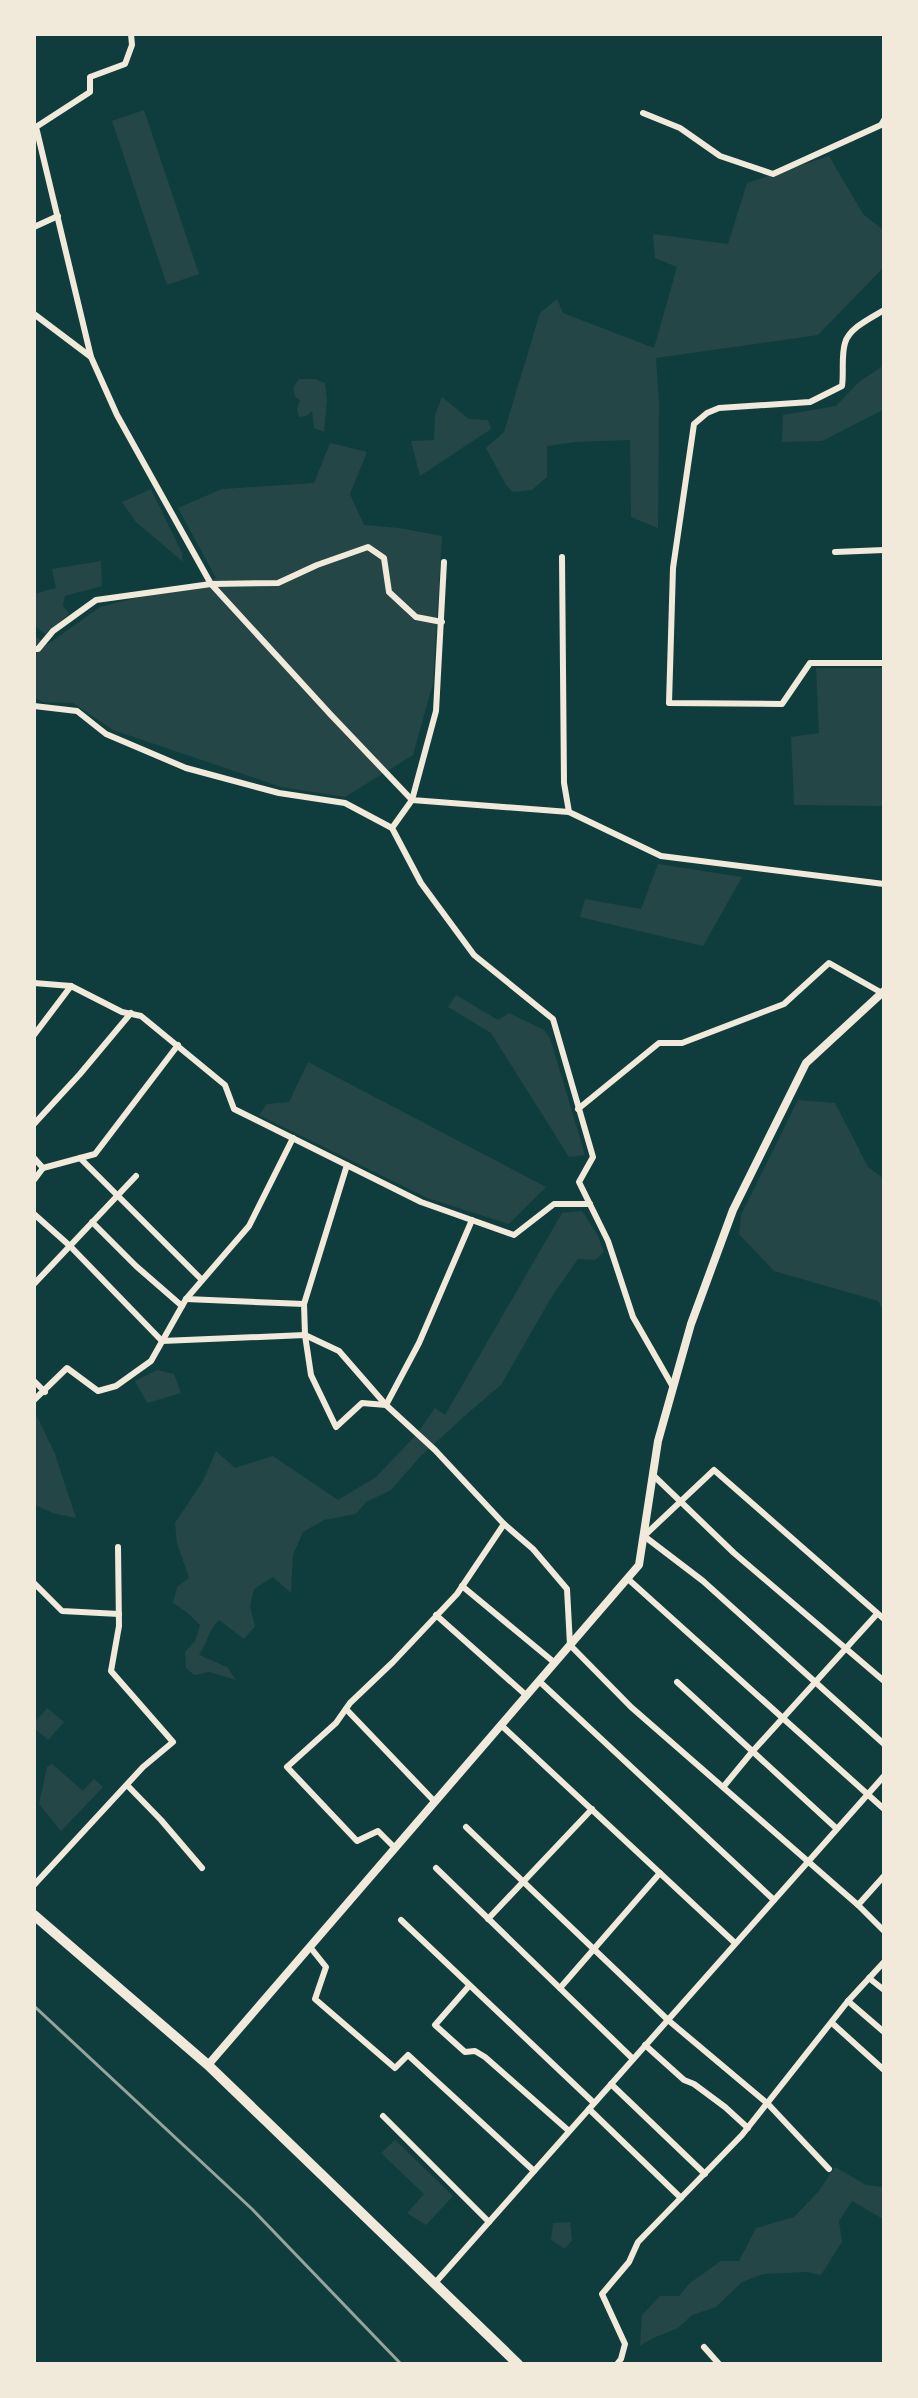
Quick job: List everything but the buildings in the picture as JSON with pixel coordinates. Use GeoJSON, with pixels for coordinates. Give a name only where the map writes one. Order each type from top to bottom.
{"type":"FeatureCollection","features":[{"type":"Feature","properties":{"kind":"highway"},"geometry":{"type":"LineString","coordinates":[[34,1915],[208,2066],[518,2364]]}},
{"type":"Feature","properties":{"kind":"street"},"geometry":{"type":"LineString","coordinates":[[131,34],[132,45],[125,64],[90,77],[90,92],[36,127],[92,357],[117,415],[211,584],[412,800],[569,812],[661,856],[884,884]]}},
{"type":"Feature","properties":{"kind":"street"},"geometry":{"type":"LineString","coordinates":[[643,113],[680,128],[720,156],[773,174],[880,125],[884,120]]}},
{"type":"Feature","properties":{"kind":"street"},"geometry":{"type":"LineString","coordinates":[[34,227],[58,216]]}},
{"type":"Feature","properties":{"kind":"street"},"geometry":{"type":"LineString","coordinates":[[884,310],[859,327],[844,344],[842,386],[810,402],[719,408],[707,413],[694,424],[673,568],[669,703],[782,704],[810,663],[884,663]]}},
{"type":"Feature","properties":{"kind":"street"},"geometry":{"type":"LineString","coordinates":[[34,314],[92,357]]}},
{"type":"Feature","properties":{"kind":"street"},"geometry":{"type":"LineString","coordinates":[[34,649],[38,649],[53,631],[96,600],[211,584],[278,583],[317,565],[368,547],[384,558],[389,592],[416,617],[442,622]]}},
{"type":"Feature","properties":{"kind":"street"},"geometry":{"type":"LineString","coordinates":[[835,552],[884,550]]}},
{"type":"Feature","properties":{"kind":"street"},"geometry":{"type":"LineString","coordinates":[[562,557],[564,783],[569,812]]}},
{"type":"Feature","properties":{"kind":"street"},"geometry":{"type":"LineString","coordinates":[[392,828],[412,800],[436,711],[444,562]]}},
{"type":"Feature","properties":{"kind":"street"},"geometry":{"type":"LineString","coordinates":[[34,706],[77,711],[106,734],[186,768],[279,794],[345,803],[392,828],[421,883],[474,955],[553,1019],[593,1157],[579,1182],[609,1241],[633,1317],[674,1387]]}},
{"type":"Feature","properties":{"kind":"street"},"geometry":{"type":"LineString","coordinates":[[208,2066],[639,1565],[658,1441],[692,1324],[734,1210],[806,1063],[883,992],[829,963],[784,1004],[682,1043],[659,1043],[578,1109]]}},
{"type":"Feature","properties":{"kind":"street"},"geometry":{"type":"LineString","coordinates":[[34,983],[71,986],[122,1012],[141,1016],[225,1084],[234,1109],[421,1202],[514,1235],[554,1204],[590,1204]]}},
{"type":"Feature","properties":{"kind":"street"},"geometry":{"type":"LineString","coordinates":[[34,1035],[71,986]]}},
{"type":"Feature","properties":{"kind":"street"},"geometry":{"type":"LineString","coordinates":[[34,1124],[131,1013]]}},
{"type":"Feature","properties":{"kind":"street"},"geometry":{"type":"LineString","coordinates":[[34,1180],[43,1168],[95,1154],[178,1045]]}},
{"type":"Feature","properties":{"kind":"street"},"geometry":{"type":"LineString","coordinates":[[34,1400],[45,1392],[67,1368],[98,1391],[116,1386],[151,1361],[186,1299],[249,1226],[293,1138]]}},
{"type":"Feature","properties":{"kind":"street"},"geometry":{"type":"LineString","coordinates":[[34,1158],[43,1168]]}},
{"type":"Feature","properties":{"kind":"street"},"geometry":{"type":"LineString","coordinates":[[80,1158],[202,1280]]}},
{"type":"Feature","properties":{"kind":"street"},"geometry":{"type":"LineString","coordinates":[[346,1165],[304,1304],[305,1335],[311,1375],[336,1427],[362,1403],[386,1405]]}},
{"type":"Feature","properties":{"kind":"street"},"geometry":{"type":"LineString","coordinates":[[34,1284],[136,1176]]}},
{"type":"Feature","properties":{"kind":"street"},"geometry":{"type":"LineString","coordinates":[[34,1214],[70,1246],[162,1341],[305,1335],[339,1351],[386,1405],[435,1450],[504,1524],[533,1549],[567,1589],[570,1645],[631,1707],[724,1786],[884,1930]]}},
{"type":"Feature","properties":{"kind":"street"},"geometry":{"type":"LineString","coordinates":[[386,1405],[419,1343],[472,1220]]}},
{"type":"Feature","properties":{"kind":"street"},"geometry":{"type":"LineString","coordinates":[[92,1222],[136,1266],[182,1306]]}},
{"type":"Feature","properties":{"kind":"street"},"geometry":{"type":"LineString","coordinates":[[186,1299],[304,1304]]}},
{"type":"Feature","properties":{"kind":"street"},"geometry":{"type":"LineString","coordinates":[[34,1381],[45,1392]]}},
{"type":"Feature","properties":{"kind":"street"},"geometry":{"type":"LineString","coordinates":[[644,1536],[714,1470],[884,1619]]}},
{"type":"Feature","properties":{"kind":"street"},"geometry":{"type":"LineString","coordinates":[[653,1475],[734,1553],[884,1681]]}},
{"type":"Feature","properties":{"kind":"street"},"geometry":{"type":"LineString","coordinates":[[394,1848],[378,1831],[357,1840],[287,1767],[336,1723],[346,1708],[462,1586],[504,1524]]}},
{"type":"Feature","properties":{"kind":"street"},"geometry":{"type":"LineString","coordinates":[[644,1536],[704,1581],[884,1744]]}},
{"type":"Feature","properties":{"kind":"street"},"geometry":{"type":"LineString","coordinates":[[34,1885],[143,1767],[173,1742],[111,1671],[119,1614],[118,1547]]}},
{"type":"Feature","properties":{"kind":"street"},"geometry":{"type":"LineString","coordinates":[[628,1579],[884,1809]]}},
{"type":"Feature","properties":{"kind":"street"},"geometry":{"type":"LineString","coordinates":[[34,1583],[62,1611],[119,1614]]}},
{"type":"Feature","properties":{"kind":"street"},"geometry":{"type":"LineString","coordinates":[[462,1586],[555,1663]]}},
{"type":"Feature","properties":{"kind":"street"},"geometry":{"type":"LineString","coordinates":[[724,1786],[877,1614]]}},
{"type":"Feature","properties":{"kind":"street"},"geometry":{"type":"LineString","coordinates":[[436,1615],[526,1696]]}},
{"type":"Feature","properties":{"kind":"street"},"geometry":{"type":"LineString","coordinates":[[539,1681],[774,1900]]}},
{"type":"Feature","properties":{"kind":"street"},"geometry":{"type":"LineString","coordinates":[[676,1682],[836,1828]]}},
{"type":"Feature","properties":{"kind":"street"},"geometry":{"type":"LineString","coordinates":[[346,1708],[435,1802]]}},
{"type":"Feature","properties":{"kind":"street"},"geometry":{"type":"LineString","coordinates":[[501,1725],[735,1943]]}},
{"type":"Feature","properties":{"kind":"street"},"geometry":{"type":"LineString","coordinates":[[435,2283],[884,1776]]}},
{"type":"Feature","properties":{"kind":"street"},"geometry":{"type":"LineString","coordinates":[[127,1785],[161,1820],[202,1869]]}},
{"type":"Feature","properties":{"kind":"street"},"geometry":{"type":"LineString","coordinates":[[488,1919],[592,1809]]}},
{"type":"Feature","properties":{"kind":"street"},"geometry":{"type":"LineString","coordinates":[[466,1827],[668,2019],[768,2104],[829,2169]]}},
{"type":"Feature","properties":{"kind":"street"},"geometry":{"type":"LineString","coordinates":[[436,1868],[633,2059]]}},
{"type":"Feature","properties":{"kind":"street"},"geometry":{"type":"LineString","coordinates":[[560,1988],[660,1873]]}},
{"type":"Feature","properties":{"kind":"street"},"geometry":{"type":"LineString","coordinates":[[858,1905],[884,1876]]}},
{"type":"Feature","properties":{"kind":"street"},"geometry":{"type":"LineString","coordinates":[[400,1920],[594,2103]]}},
{"type":"Feature","properties":{"kind":"street"},"geometry":{"type":"LineString","coordinates":[[310,1947],[326,1967],[315,1999],[395,2068],[408,2055],[534,2171]]}},
{"type":"Feature","properties":{"kind":"street"},"geometry":{"type":"LineString","coordinates":[[617,2364],[621,2359],[625,2344],[602,2294],[629,2262],[638,2242],[748,2128],[849,2001],[884,1962]]}},
{"type":"Feature","properties":{"kind":"street"},"geometry":{"type":"LineString","coordinates":[[869,1978],[884,1990]]}},
{"type":"Feature","properties":{"kind":"street"},"geometry":{"type":"LineString","coordinates":[[469,1986],[435,2025],[465,2052],[475,2051],[485,2056],[569,2131]]}},
{"type":"Feature","properties":{"kind":"street"},"geometry":{"type":"LineString","coordinates":[[849,2001],[884,2032]]}},
{"type":"Feature","properties":{"kind":"street"},"geometry":{"type":"LineString","coordinates":[[832,2023],[884,2070]]}},
{"type":"Feature","properties":{"kind":"street"},"geometry":{"type":"LineString","coordinates":[[645,2045],[684,2080],[694,2084],[748,2128]]}},
{"type":"Feature","properties":{"kind":"street"},"geometry":{"type":"LineString","coordinates":[[611,2084],[705,2174]]}},
{"type":"Feature","properties":{"kind":"street"},"geometry":{"type":"LineString","coordinates":[[589,2109],[681,2198]]}},
{"type":"Feature","properties":{"kind":"street"},"geometry":{"type":"LineString","coordinates":[[383,2116],[489,2222]]}},
{"type":"Feature","properties":{"kind":"street"},"geometry":{"type":"LineString","coordinates":[[704,2347],[719,2364]]}},
{"type":"Feature","properties":{"kind":"shaded area"},"geometry":{"type":"Polygon","coordinates":[[[144,110],[199,274],[167,285],[112,121],[144,110]]]}},
{"type":"Feature","properties":{"kind":"shaded area"},"geometry":{"type":"Polygon","coordinates":[[[829,156],[863,214],[883,230],[883,268],[818,335],[656,358],[659,403],[658,528],[631,517],[630,440],[575,442],[547,446],[547,477],[532,490],[513,492],[506,485],[486,448],[504,432],[540,313],[557,299],[563,313],[654,348],[677,267],[655,258],[653,234],[728,244],[747,183],[829,156]]]}},
{"type":"Feature","properties":{"kind":"shaded area"},"geometry":{"type":"Polygon","coordinates":[[[883,366],[883,410],[822,441],[782,442],[783,415],[836,406],[859,382],[883,366]]]}},
{"type":"Feature","properties":{"kind":"shaded area"},"geometry":{"type":"Polygon","coordinates":[[[299,379],[315,379],[325,383],[327,400],[324,432],[314,428],[312,411],[306,416],[299,417],[297,409],[300,400],[295,397],[293,388],[299,379]]]}},
{"type":"Feature","properties":{"kind":"shaded area"},"geometry":{"type":"Polygon","coordinates":[[[442,397],[469,419],[488,420],[491,429],[420,476],[411,441],[434,440],[435,415],[442,397]]]}},
{"type":"Feature","properties":{"kind":"shaded area"},"geometry":{"type":"Polygon","coordinates":[[[330,443],[367,452],[350,494],[364,525],[399,528],[442,536],[433,683],[413,755],[345,797],[281,787],[113,730],[73,703],[43,702],[35,698],[35,636],[47,645],[100,607],[216,578],[178,508],[222,489],[314,483],[330,443]]]}},
{"type":"Feature","properties":{"kind":"shaded area"},"geometry":{"type":"Polygon","coordinates":[[[151,489],[182,553],[183,562],[136,522],[122,502],[151,489]]]}},
{"type":"Feature","properties":{"kind":"shaded area"},"geometry":{"type":"Polygon","coordinates":[[[101,561],[102,586],[65,596],[63,606],[69,614],[45,634],[35,626],[34,594],[56,588],[52,569],[101,561]]]}},
{"type":"Feature","properties":{"kind":"shaded area"},"geometry":{"type":"Polygon","coordinates":[[[816,668],[883,668],[883,806],[794,805],[791,737],[819,733],[816,668]]]}},
{"type":"Feature","properties":{"kind":"shaded area"},"geometry":{"type":"Polygon","coordinates":[[[658,864],[742,877],[703,946],[580,917],[585,899],[641,909],[658,864]]]}},
{"type":"Feature","properties":{"kind":"shaded area"},"geometry":{"type":"Polygon","coordinates":[[[456,995],[498,1020],[509,1013],[544,1030],[550,1038],[585,1155],[569,1157],[491,1033],[448,1007],[456,995]]]}},
{"type":"Feature","properties":{"kind":"shaded area"},"geometry":{"type":"Polygon","coordinates":[[[308,1062],[546,1187],[509,1224],[427,1198],[259,1115],[267,1104],[289,1102],[308,1062]]]}},
{"type":"Feature","properties":{"kind":"shaded area"},"geometry":{"type":"Polygon","coordinates":[[[798,1100],[835,1103],[868,1167],[883,1178],[883,1309],[878,1301],[774,1271],[739,1234],[741,1215],[798,1100]]]}},
{"type":"Feature","properties":{"kind":"shaded area"},"geometry":{"type":"Polygon","coordinates":[[[582,1211],[597,1234],[604,1252],[595,1260],[578,1259],[551,1298],[501,1385],[420,1457],[391,1490],[366,1502],[356,1514],[324,1520],[303,1532],[293,1555],[291,1593],[273,1577],[254,1589],[250,1606],[255,1626],[244,1639],[219,1620],[199,1655],[227,1667],[236,1680],[209,1672],[194,1675],[186,1668],[185,1652],[195,1641],[200,1625],[173,1603],[177,1587],[189,1578],[177,1543],[175,1523],[203,1481],[216,1451],[235,1468],[273,1456],[338,1500],[376,1477],[417,1434],[435,1408],[445,1415],[562,1213],[582,1211]]]}},
{"type":"Feature","properties":{"kind":"shaded area"},"geometry":{"type":"Polygon","coordinates":[[[157,1370],[174,1374],[181,1393],[147,1403],[135,1381],[157,1370]]]}},
{"type":"Feature","properties":{"kind":"shaded area"},"geometry":{"type":"Polygon","coordinates":[[[35,1412],[55,1454],[76,1518],[53,1513],[35,1505],[35,1412]]]}},
{"type":"Feature","properties":{"kind":"shaded area"},"geometry":{"type":"Polygon","coordinates":[[[47,1708],[64,1722],[48,1740],[34,1728],[35,1722],[47,1708]]]}},
{"type":"Feature","properties":{"kind":"shaded area"},"geometry":{"type":"Polygon","coordinates":[[[52,1764],[83,1791],[94,1779],[103,1787],[61,1831],[39,1804],[47,1767],[52,1764]]]}},
{"type":"Feature","properties":{"kind":"shaded area"},"geometry":{"type":"Polygon","coordinates":[[[395,2140],[453,2196],[426,2225],[407,2213],[424,2194],[381,2153],[395,2140]]]}},
{"type":"Feature","properties":{"kind":"shaded area"},"geometry":{"type":"Polygon","coordinates":[[[835,2167],[866,2185],[883,2187],[883,2219],[852,2201],[839,2221],[842,2242],[821,2275],[807,2272],[763,2274],[742,2282],[716,2307],[692,2315],[678,2328],[640,2346],[642,2315],[660,2296],[679,2296],[690,2283],[721,2261],[739,2261],[756,2228],[794,2217],[818,2192],[835,2167]]]}},
{"type":"Feature","properties":{"kind":"shaded area"},"geometry":{"type":"Polygon","coordinates":[[[570,2222],[572,2240],[565,2249],[551,2240],[553,2223],[570,2222]]]}},
{"type":"Feature","properties":{"kind":"railway"},"geometry":{"type":"LineString","coordinates":[[34,2006],[252,2209],[401,2364]]}}]}
